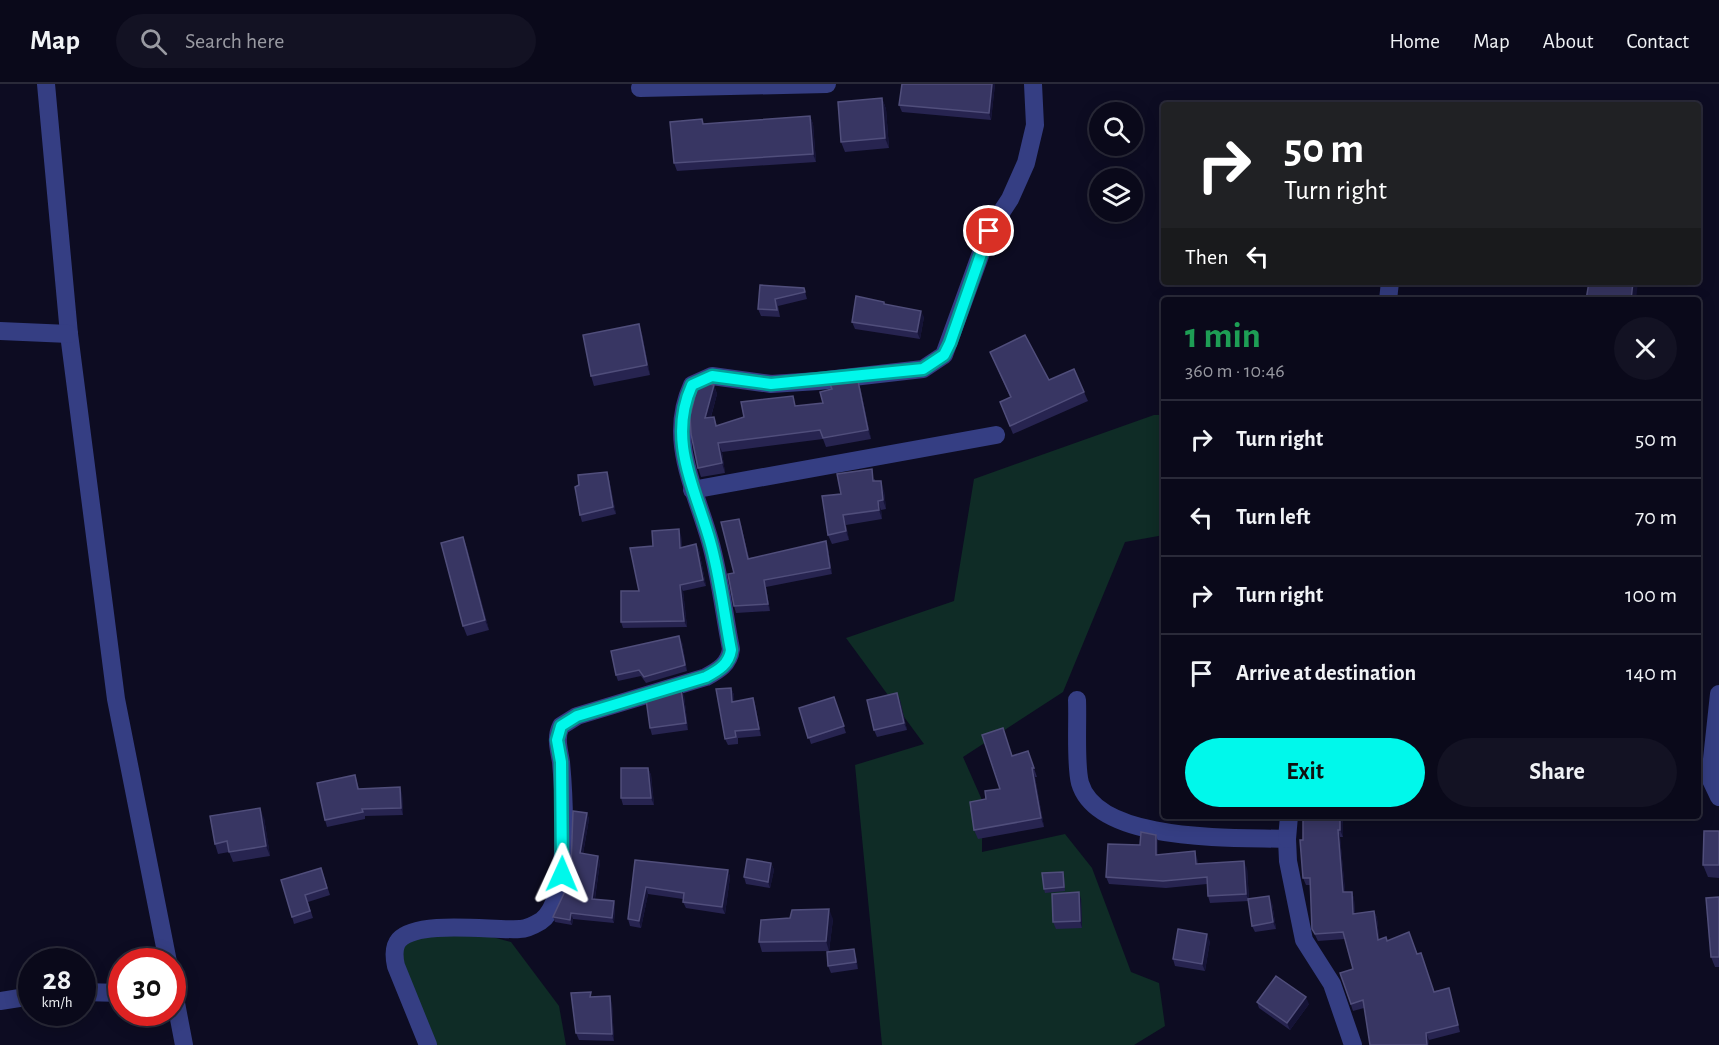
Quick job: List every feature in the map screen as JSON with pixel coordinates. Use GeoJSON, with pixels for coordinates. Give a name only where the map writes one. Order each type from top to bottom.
{"type":"FeatureCollection","features":[{"type":"Feature","properties":{"kind":"street"},"geometry":{"type":"LineString","coordinates":[[46,84],[69,334],[116,699],[165,948]]}},
{"type":"Feature","properties":{"kind":"street"},"geometry":{"type":"LineString","coordinates":[[640,88],[827,84]]}},
{"type":"Feature","properties":{"kind":"street"},"geometry":{"type":"LineString","coordinates":[[428,1045],[396,966],[393,953],[399,940],[410,933],[476,927],[523,930],[543,920],[553,907],[562,874],[562,801],[557,740],[561,726],[577,716],[706,677],[717,672],[730,659],[731,650],[710,542],[692,490],[682,444],[682,407],[692,385],[700,379],[712,376],[771,384],[923,369],[944,355],[989,231],[1011,199],[1026,163],[1035,125],[1033,84]]}},
{"type":"Feature","properties":{"kind":"street"},"geometry":{"type":"LineString","coordinates":[[0,331],[69,334]]}},
{"type":"Feature","properties":{"kind":"street"},"geometry":{"type":"LineString","coordinates":[[692,490],[996,435]]}},
{"type":"Feature","properties":{"kind":"street"},"geometry":{"type":"LineString","coordinates":[[1719,694],[1710,778],[1719,797]]}},
{"type":"Feature","properties":{"kind":"street"},"geometry":{"type":"LineString","coordinates":[[1077,700],[1080,782],[1086,797],[1103,813],[1156,830],[1192,835],[1287,839]]}},
{"type":"Feature","properties":{"kind":"street"},"geometry":{"type":"LineString","coordinates":[[1289,819],[1288,861],[1304,940],[1332,984],[1353,1045]]}},
{"type":"Feature","properties":{"kind":"street"},"geometry":{"type":"LineString","coordinates":[[0,1001],[18,998]]}},
{"type":"Feature","properties":{"kind":"street"},"geometry":{"type":"LineString","coordinates":[[180,1026],[184,1045]]}},
{"type":"Feature","properties":{"kind":"green space"},"geometry":{"type":"Polygon","coordinates":[[[1154,415],[1161,415],[1161,536],[1125,542],[1063,692],[963,757],[982,800],[982,852],[1065,834],[1092,868],[1131,972],[1159,983],[1165,1026],[1134,1045],[882,1045],[855,765],[924,744],[846,638],[954,601],[974,479],[1154,415]]]}},
{"type":"Feature","properties":{"kind":"green space"},"geometry":{"type":"Polygon","coordinates":[[[458,928],[511,942],[559,1006],[566,1045],[437,1045],[393,953],[426,930],[458,928]]]}},
{"type":"Feature","properties":{"kind":"building"},"geometry":{"type":"Polygon","coordinates":[[[902,84],[992,84],[989,113],[899,105],[902,84]]]}},
{"type":"Feature","properties":{"kind":"building"},"geometry":{"type":"Polygon","coordinates":[[[882,98],[885,138],[841,142],[838,102],[882,98]]]}},
{"type":"Feature","properties":{"kind":"building"},"geometry":{"type":"Polygon","coordinates":[[[810,116],[813,154],[674,163],[670,122],[702,119],[703,124],[810,116]]]}},
{"type":"Feature","properties":{"kind":"building"},"geometry":{"type":"Polygon","coordinates":[[[760,285],[804,288],[805,292],[775,299],[777,310],[758,309],[760,285]]]}},
{"type":"Feature","properties":{"kind":"building"},"geometry":{"type":"Polygon","coordinates":[[[1588,285],[1633,285],[1631,297],[1586,297],[1588,285]]]}},
{"type":"Feature","properties":{"kind":"building"},"geometry":{"type":"Polygon","coordinates":[[[856,296],[921,311],[917,332],[852,322],[856,296]]]}},
{"type":"Feature","properties":{"kind":"building"},"geometry":{"type":"Polygon","coordinates":[[[639,324],[647,365],[591,376],[583,335],[639,324]]]}},
{"type":"Feature","properties":{"kind":"building"},"geometry":{"type":"Polygon","coordinates":[[[1025,335],[1049,380],[1074,369],[1084,392],[1010,426],[1000,402],[1011,397],[990,352],[1025,335]]]}},
{"type":"Feature","properties":{"kind":"building"},"geometry":{"type":"Polygon","coordinates":[[[858,381],[868,430],[823,438],[820,430],[718,443],[722,463],[698,468],[690,416],[698,384],[702,382],[714,385],[705,418],[714,417],[716,426],[744,417],[741,402],[793,396],[795,406],[823,403],[820,392],[832,389],[830,384],[858,381]]]}},
{"type":"Feature","properties":{"kind":"building"},"geometry":{"type":"Polygon","coordinates":[[[872,469],[873,481],[881,481],[883,500],[878,501],[879,510],[843,515],[846,531],[828,535],[822,496],[841,494],[837,474],[872,469]]]}},
{"type":"Feature","properties":{"kind":"building"},"geometry":{"type":"Polygon","coordinates":[[[607,472],[613,507],[580,515],[575,487],[579,485],[578,475],[607,472]]]}},
{"type":"Feature","properties":{"kind":"building"},"geometry":{"type":"Polygon","coordinates":[[[739,519],[748,559],[826,541],[830,568],[764,580],[768,604],[734,606],[728,574],[734,573],[721,522],[739,519]]]}},
{"type":"Feature","properties":{"kind":"building"},"geometry":{"type":"Polygon","coordinates":[[[679,529],[680,548],[696,544],[703,580],[680,585],[684,621],[621,622],[621,591],[639,591],[630,548],[653,546],[652,531],[679,529]]]}},
{"type":"Feature","properties":{"kind":"building"},"geometry":{"type":"Polygon","coordinates":[[[463,537],[485,620],[463,626],[441,543],[463,537]]]}},
{"type":"Feature","properties":{"kind":"building"},"geometry":{"type":"Polygon","coordinates":[[[679,636],[685,665],[644,677],[639,670],[616,675],[611,651],[679,636]]]}},
{"type":"Feature","properties":{"kind":"building"},"geometry":{"type":"Polygon","coordinates":[[[731,688],[732,702],[753,698],[759,729],[735,731],[736,737],[725,739],[716,689],[731,688]]]}},
{"type":"Feature","properties":{"kind":"building"},"geometry":{"type":"Polygon","coordinates":[[[681,689],[686,723],[650,728],[646,699],[681,689]]]}},
{"type":"Feature","properties":{"kind":"building"},"geometry":{"type":"Polygon","coordinates":[[[897,693],[904,723],[874,730],[867,700],[897,693]]]}},
{"type":"Feature","properties":{"kind":"building"},"geometry":{"type":"Polygon","coordinates":[[[834,697],[844,726],[808,738],[799,708],[834,697]]]}},
{"type":"Feature","properties":{"kind":"building"},"geometry":{"type":"Polygon","coordinates":[[[1003,728],[1012,756],[1028,751],[1034,768],[1032,768],[1041,818],[974,830],[970,802],[986,799],[985,791],[1000,789],[982,735],[1003,728]]]}},
{"type":"Feature","properties":{"kind":"building"},"geometry":{"type":"Polygon","coordinates":[[[621,768],[648,768],[651,798],[621,798],[621,768]]]}},
{"type":"Feature","properties":{"kind":"building"},"geometry":{"type":"Polygon","coordinates":[[[355,775],[358,789],[400,787],[401,808],[362,809],[363,812],[325,820],[317,783],[355,775]]]}},
{"type":"Feature","properties":{"kind":"building"},"geometry":{"type":"Polygon","coordinates":[[[260,808],[266,846],[229,852],[227,841],[215,844],[210,816],[260,808]]]}},
{"type":"Feature","properties":{"kind":"building"},"geometry":{"type":"Polygon","coordinates":[[[573,811],[587,813],[580,853],[598,856],[592,899],[614,901],[612,918],[571,913],[570,920],[553,917],[566,889],[571,866],[573,811]]]}},
{"type":"Feature","properties":{"kind":"building"},"geometry":{"type":"Polygon","coordinates":[[[1303,819],[1340,819],[1340,830],[1338,830],[1343,892],[1352,892],[1353,914],[1374,911],[1378,940],[1386,937],[1387,941],[1409,932],[1417,954],[1421,953],[1434,992],[1449,988],[1458,1025],[1426,1033],[1427,1045],[1370,1045],[1363,1000],[1351,1004],[1340,973],[1353,969],[1343,932],[1315,934],[1312,929],[1310,878],[1303,878],[1300,840],[1303,840],[1303,819]]]}},
{"type":"Feature","properties":{"kind":"building"},"geometry":{"type":"Polygon","coordinates":[[[1704,831],[1719,831],[1719,865],[1703,865],[1704,831]]]}},
{"type":"Feature","properties":{"kind":"building"},"geometry":{"type":"Polygon","coordinates":[[[1141,832],[1156,835],[1156,855],[1195,851],[1196,864],[1244,861],[1246,894],[1208,896],[1207,877],[1163,881],[1106,877],[1108,844],[1140,845],[1141,832]]]}},
{"type":"Feature","properties":{"kind":"building"},"geometry":{"type":"Polygon","coordinates":[[[747,859],[771,863],[768,882],[744,877],[747,859]]]}},
{"type":"Feature","properties":{"kind":"building"},"geometry":{"type":"Polygon","coordinates":[[[635,860],[728,870],[722,907],[683,902],[684,893],[646,887],[639,921],[628,919],[635,860]]]}},
{"type":"Feature","properties":{"kind":"building"},"geometry":{"type":"Polygon","coordinates":[[[321,868],[327,888],[305,895],[310,911],[292,917],[281,880],[321,868]]]}},
{"type":"Feature","properties":{"kind":"building"},"geometry":{"type":"Polygon","coordinates":[[[1063,872],[1064,887],[1044,889],[1042,873],[1063,872]]]}},
{"type":"Feature","properties":{"kind":"building"},"geometry":{"type":"Polygon","coordinates":[[[1079,892],[1080,921],[1053,922],[1052,894],[1079,892]]]}},
{"type":"Feature","properties":{"kind":"building"},"geometry":{"type":"Polygon","coordinates":[[[1269,896],[1273,922],[1252,926],[1248,899],[1269,896]]]}},
{"type":"Feature","properties":{"kind":"building"},"geometry":{"type":"Polygon","coordinates":[[[1719,897],[1719,957],[1711,957],[1706,898],[1719,897]]]}},
{"type":"Feature","properties":{"kind":"building"},"geometry":{"type":"Polygon","coordinates":[[[829,909],[826,941],[759,942],[761,920],[790,918],[792,910],[829,909]]]}},
{"type":"Feature","properties":{"kind":"building"},"geometry":{"type":"Polygon","coordinates":[[[1178,929],[1207,934],[1202,964],[1173,959],[1178,929]]]}},
{"type":"Feature","properties":{"kind":"building"},"geometry":{"type":"Polygon","coordinates":[[[854,949],[856,962],[828,966],[827,952],[854,949]]]}},
{"type":"Feature","properties":{"kind":"building"},"geometry":{"type":"Polygon","coordinates":[[[1276,976],[1306,997],[1287,1023],[1257,1002],[1276,976]]]}},
{"type":"Feature","properties":{"kind":"building"},"geometry":{"type":"Polygon","coordinates":[[[591,992],[590,997],[610,996],[612,1034],[576,1033],[571,993],[591,992]]]}},
{"type":"Feature","properties":{"kind":"route"},"geometry":{"type":"LineString","coordinates":[[562,874],[561,762],[557,740],[561,726],[567,720],[577,716],[706,677],[717,672],[730,659],[731,650],[710,542],[692,490],[682,444],[682,407],[692,385],[700,379],[712,376],[771,384],[923,369],[944,355],[950,343],[974,268],[989,231]]}}]}
